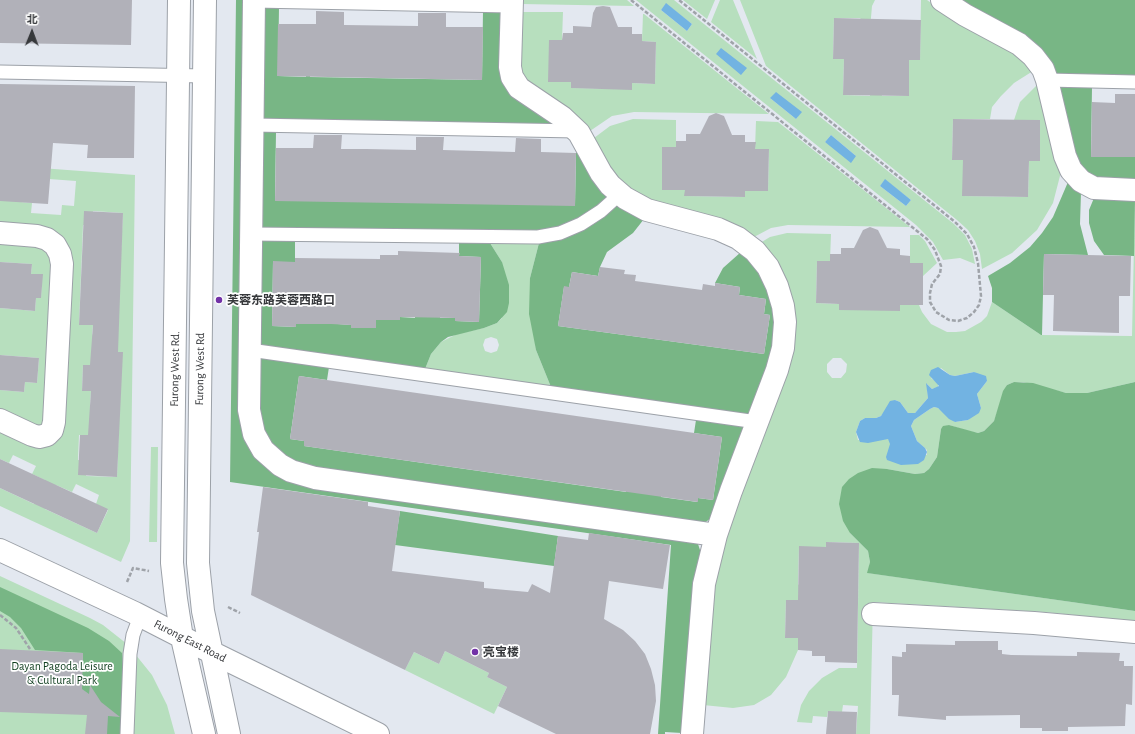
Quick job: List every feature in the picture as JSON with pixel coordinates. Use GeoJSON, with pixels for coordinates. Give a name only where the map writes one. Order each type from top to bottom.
{"type":"FeatureCollection","features":[{"type":"Feature","properties":{"kind":"street","name":"Furong West Rd."},"geometry":{"type":"LineString","coordinates":[[179,0],[172,563],[182,638],[204,734]]}},
{"type":"Feature","properties":{"kind":"street","name":"Furong West Rd"},"geometry":{"type":"LineString","coordinates":[[205,0],[198,563],[202,606],[229,734]]}},
{"type":"Feature","properties":{"kind":"street"},"geometry":{"type":"LineString","coordinates":[[942,0],[965,15],[1019,44],[1033,56],[1043,69],[1065,156],[1071,170],[1081,181],[1094,188],[1135,190]]}},
{"type":"Feature","properties":{"kind":"street"},"geometry":{"type":"LineString","coordinates":[[254,1],[249,410],[254,434],[263,450],[280,465],[291,471],[315,478],[716,535]]}},
{"type":"Feature","properties":{"kind":"street"},"geometry":{"type":"LineString","coordinates":[[512,3],[510,67],[514,81],[528,95],[562,117],[577,131],[601,173],[620,194],[647,210],[696,222],[724,232],[738,238],[755,251],[768,267],[777,286],[783,306],[785,322],[784,341],[777,370],[716,535],[704,584],[692,734]]}},
{"type":"Feature","properties":{"kind":"street"},"geometry":{"type":"LineString","coordinates":[[0,234],[37,236],[47,239],[55,245],[60,254],[62,264],[54,422],[52,430],[46,435],[39,437],[0,420]]}},
{"type":"Feature","properties":{"kind":"street","name":"Furong East Road"},"geometry":{"type":"LineString","coordinates":[[0,550],[140,616],[378,734]]}},
{"type":"Feature","properties":{"kind":"street"},"geometry":{"type":"LineString","coordinates":[[873,614],[1034,623],[1135,632]]}},
{"type":"Feature","properties":{"kind":"lane"},"geometry":{"type":"LineString","coordinates":[[254,1],[512,3]]}},
{"type":"Feature","properties":{"kind":"lane"},"geometry":{"type":"LineString","coordinates":[[0,72],[204,76]]}},
{"type":"Feature","properties":{"kind":"lane"},"geometry":{"type":"LineString","coordinates":[[1047,80],[1135,82]]}},
{"type":"Feature","properties":{"kind":"lane"},"geometry":{"type":"LineString","coordinates":[[253,125],[577,131]]}},
{"type":"Feature","properties":{"kind":"lane"},"geometry":{"type":"LineString","coordinates":[[251,234],[538,237],[560,233],[581,224],[601,211],[620,194]]}},
{"type":"Feature","properties":{"kind":"lane"},"geometry":{"type":"LineString","coordinates":[[250,350],[757,422]]}},
{"type":"Feature","properties":{"kind":"lane"},"geometry":{"type":"LineString","coordinates":[[127,734],[130,654],[133,634],[140,616]]}},
{"type":"Feature","properties":{"kind":"path"},"geometry":{"type":"LineString","coordinates":[[631,0],[927,239],[935,250],[941,266],[940,274],[932,284],[930,293],[930,302],[936,312],[949,320],[958,321],[967,318],[974,312],[980,305],[981,296],[978,263],[974,247],[956,222],[679,0]]}},
{"type":"Feature","properties":{"kind":"path"},"geometry":{"type":"LineString","coordinates":[[0,615],[16,628],[30,649]]}},
{"type":"Feature","properties":{"kind":"green space"},"geometry":{"type":"Polygon","coordinates":[[[236,0],[245,0],[239,407],[241,424],[245,438],[260,462],[698,544],[701,553],[682,733],[665,732],[665,734],[658,734],[671,545],[230,482],[236,0]]]}},
{"type":"Feature","properties":{"kind":"green space"},"geometry":{"type":"Polygon","coordinates":[[[522,0],[627,0],[634,6],[521,4],[522,0]]]}},
{"type":"Feature","properties":{"kind":"green space"},"geometry":{"type":"Polygon","coordinates":[[[636,0],[674,0],[954,224],[965,235],[972,249],[975,264],[960,258],[943,260],[933,242],[916,225],[636,0]],[[666,4],[661,10],[687,31],[692,24],[666,4]],[[770,98],[796,119],[801,112],[770,98]],[[831,135],[825,142],[856,156],[831,135]],[[885,180],[880,186],[906,206],[911,200],[885,180]]]}},
{"type":"Feature","properties":{"kind":"green space"},"geometry":{"type":"Polygon","coordinates":[[[683,0],[715,0],[707,19],[683,0]]]}},
{"type":"Feature","properties":{"kind":"green space"},"geometry":{"type":"Polygon","coordinates":[[[720,0],[733,0],[757,59],[711,22],[720,0]]]}},
{"type":"Feature","properties":{"kind":"green space"},"geometry":{"type":"Polygon","coordinates":[[[740,0],[875,0],[872,6],[870,29],[860,18],[834,18],[833,58],[844,59],[843,95],[870,96],[870,91],[881,91],[882,96],[909,96],[909,60],[920,60],[921,0],[927,0],[955,20],[1020,57],[1033,71],[1014,83],[1001,96],[992,107],[990,119],[953,119],[952,160],[963,160],[963,196],[1028,197],[1029,161],[1040,161],[1040,121],[1014,120],[1020,102],[1038,84],[1061,172],[1053,203],[1037,230],[1012,253],[982,269],[980,254],[975,241],[968,230],[766,66],[740,0]]]}},
{"type":"Feature","properties":{"kind":"green space"},"geometry":{"type":"Polygon","coordinates":[[[960,0],[1135,0],[1135,76],[1056,75],[960,0]]]}},
{"type":"Feature","properties":{"kind":"green space"},"geometry":{"type":"Polygon","coordinates":[[[264,7],[279,7],[278,76],[306,77],[306,73],[310,74],[310,77],[482,80],[483,11],[501,11],[500,54],[556,125],[263,120],[264,7]]]}},
{"type":"Feature","properties":{"kind":"green space"},"geometry":{"type":"Polygon","coordinates":[[[521,12],[563,12],[562,40],[549,40],[549,82],[571,82],[571,88],[632,89],[632,83],[655,84],[656,42],[642,41],[644,14],[769,114],[634,112],[612,116],[590,131],[524,79],[520,68],[521,12]]]}},
{"type":"Feature","properties":{"kind":"green space"},"geometry":{"type":"Polygon","coordinates":[[[1059,87],[1092,87],[1091,156],[1135,157],[1135,181],[1094,177],[1081,167],[1074,149],[1059,87]]]}},
{"type":"Feature","properties":{"kind":"green space"},"geometry":{"type":"Polygon","coordinates":[[[633,119],[676,120],[676,147],[662,147],[662,190],[685,190],[685,196],[745,197],[745,191],[768,191],[769,149],[755,149],[756,121],[778,122],[910,227],[788,225],[771,228],[754,237],[650,201],[626,186],[609,168],[594,138],[610,126],[633,119]]]}},
{"type":"Feature","properties":{"kind":"green space"},"geometry":{"type":"Polygon","coordinates":[[[262,131],[276,132],[275,200],[575,205],[576,153],[579,153],[608,197],[592,210],[571,223],[549,230],[527,232],[261,228],[262,131]]]}},
{"type":"Feature","properties":{"kind":"green space"},"geometry":{"type":"Polygon","coordinates":[[[0,165],[135,175],[130,541],[121,562],[0,506],[0,488],[34,504],[45,480],[32,474],[36,466],[13,455],[9,463],[0,459],[0,428],[45,443],[69,259],[0,226],[0,201],[5,201],[0,165]],[[22,177],[20,202],[32,203],[31,213],[61,215],[62,205],[74,206],[76,181],[22,177]],[[93,211],[92,226],[83,225],[79,325],[93,325],[92,336],[120,268],[123,213],[93,211]],[[83,365],[82,391],[91,391],[90,406],[120,407],[92,366],[83,365]],[[119,422],[88,435],[79,435],[78,460],[87,461],[86,476],[117,477],[119,422]],[[76,484],[72,492],[56,485],[45,509],[97,533],[108,510],[96,504],[99,495],[76,484]]]}},
{"type":"Feature","properties":{"kind":"green space"},"geometry":{"type":"Polygon","coordinates":[[[1068,182],[1081,192],[1080,224],[1088,255],[1044,254],[1041,335],[992,302],[992,288],[988,276],[1010,263],[1030,247],[1042,233],[1053,217],[1068,182]]]}},
{"type":"Feature","properties":{"kind":"green space"},"geometry":{"type":"Polygon","coordinates":[[[1094,198],[1135,200],[1134,256],[1104,255],[1094,241],[1089,223],[1089,210],[1094,198]]]}},
{"type":"Feature","properties":{"kind":"green space"},"geometry":{"type":"Polygon","coordinates":[[[1135,200],[1135,382],[1087,393],[1066,393],[1023,382],[1014,382],[1007,385],[994,421],[984,431],[978,433],[949,425],[941,429],[937,457],[929,469],[924,473],[915,474],[887,469],[850,533],[868,551],[870,562],[868,573],[1135,611],[1135,621],[1044,612],[873,602],[870,734],[856,734],[858,706],[843,705],[842,712],[828,711],[827,717],[813,716],[812,723],[797,722],[801,705],[809,691],[822,678],[839,668],[857,668],[859,543],[826,542],[826,547],[799,547],[798,584],[809,600],[786,600],[785,637],[798,638],[798,650],[786,677],[771,695],[754,705],[733,708],[703,705],[712,596],[720,559],[732,519],[786,376],[760,243],[770,237],[787,233],[831,234],[830,261],[817,261],[816,303],[839,304],[839,310],[919,305],[922,312],[931,324],[947,332],[956,332],[965,331],[981,322],[987,316],[992,302],[1041,335],[1132,336],[1135,200]],[[833,358],[827,364],[827,372],[832,378],[841,378],[846,372],[847,364],[841,358],[833,358]],[[941,368],[931,378],[938,383],[938,387],[932,389],[927,384],[928,398],[915,413],[908,413],[900,402],[895,400],[881,416],[876,418],[865,418],[860,421],[856,432],[858,440],[888,439],[890,441],[890,446],[927,455],[927,450],[917,441],[911,426],[914,420],[934,407],[938,408],[955,422],[968,420],[981,408],[977,394],[987,381],[974,372],[955,376],[950,375],[941,368]]]}},
{"type":"Feature","properties":{"kind":"green space"},"geometry":{"type":"Polygon","coordinates":[[[617,204],[644,219],[633,233],[607,252],[600,267],[598,276],[572,272],[569,287],[564,287],[558,326],[764,354],[770,315],[764,314],[766,299],[739,295],[740,287],[715,283],[723,268],[741,252],[760,273],[770,295],[775,319],[774,345],[767,370],[749,415],[551,387],[536,350],[529,314],[530,278],[539,243],[580,231],[599,220],[617,204]]]}},
{"type":"Feature","properties":{"kind":"green space"},"geometry":{"type":"Polygon","coordinates":[[[910,235],[919,235],[925,241],[937,263],[923,276],[923,263],[910,263],[910,235]]]}},
{"type":"Feature","properties":{"kind":"green space"},"geometry":{"type":"Polygon","coordinates":[[[261,240],[295,241],[295,262],[273,262],[272,326],[296,327],[296,324],[311,324],[311,322],[351,325],[351,328],[376,328],[376,320],[400,320],[400,317],[415,318],[415,316],[440,316],[440,318],[455,318],[455,321],[479,322],[481,257],[459,256],[459,243],[490,243],[502,262],[509,285],[509,303],[507,312],[497,323],[484,328],[448,337],[441,342],[431,354],[425,369],[260,346],[261,240]]]}},
{"type":"Feature","properties":{"kind":"green space"},"geometry":{"type":"Polygon","coordinates":[[[0,241],[38,243],[52,254],[44,428],[0,412],[0,390],[24,392],[25,382],[37,383],[39,358],[0,355],[0,308],[35,311],[36,298],[41,298],[42,274],[31,274],[32,264],[0,262],[0,241]]]}},
{"type":"Feature","properties":{"kind":"green space"},"geometry":{"type":"Polygon","coordinates":[[[490,243],[539,243],[530,278],[536,350],[551,387],[425,369],[431,354],[441,342],[457,334],[484,328],[497,323],[502,318],[502,262],[490,243]],[[491,337],[485,339],[483,345],[485,351],[491,353],[497,351],[499,345],[497,339],[491,337]]]}},
{"type":"Feature","properties":{"kind":"green space"},"geometry":{"type":"Polygon","coordinates":[[[260,357],[329,367],[327,380],[299,376],[290,439],[304,441],[304,446],[626,492],[627,487],[661,492],[661,497],[697,502],[698,498],[713,500],[722,437],[694,433],[696,420],[745,427],[710,519],[704,523],[313,467],[298,463],[278,452],[271,445],[260,421],[260,357]]]}},
{"type":"Feature","properties":{"kind":"green space"},"geometry":{"type":"Polygon","coordinates":[[[1014,382],[1033,383],[1066,393],[1087,393],[1135,382],[1135,611],[867,573],[870,562],[868,551],[850,533],[843,521],[839,504],[842,487],[849,479],[858,473],[872,468],[915,474],[924,473],[929,469],[937,457],[941,429],[943,426],[949,425],[978,433],[984,431],[994,421],[1003,391],[1007,385],[1014,382]]]}},
{"type":"Feature","properties":{"kind":"green space"},"geometry":{"type":"Polygon","coordinates":[[[151,447],[158,447],[157,542],[149,542],[151,447]]]}},
{"type":"Feature","properties":{"kind":"green space"},"geometry":{"type":"Polygon","coordinates":[[[400,511],[558,536],[554,566],[395,545],[400,511]]]}},
{"type":"Feature","properties":{"kind":"green space","name":"Dayan Pagoda Leisure & Cultural Park"},"geometry":{"type":"Polygon","coordinates":[[[0,576],[90,618],[103,625],[127,644],[152,675],[167,705],[175,734],[0,734],[0,576]]]}},
{"type":"Feature","properties":{"kind":"green space"},"geometry":{"type":"Polygon","coordinates":[[[0,587],[88,628],[109,641],[122,653],[121,734],[107,734],[106,711],[81,694],[83,653],[35,650],[21,628],[10,617],[0,611],[0,587]]]}},
{"type":"Feature","properties":{"kind":"green space"},"geometry":{"type":"Polygon","coordinates":[[[445,651],[489,673],[487,677],[507,687],[494,714],[405,670],[414,652],[439,664],[445,651]]]}},
{"type":"Feature","properties":{"kind":"water"},"geometry":{"type":"Polygon","coordinates":[[[666,3],[692,24],[687,31],[661,10],[666,3]]]}},
{"type":"Feature","properties":{"kind":"water"},"geometry":{"type":"Polygon","coordinates":[[[721,48],[747,68],[741,75],[716,54],[721,48]]]}},
{"type":"Feature","properties":{"kind":"water"},"geometry":{"type":"Polygon","coordinates":[[[776,92],[802,112],[796,119],[770,98],[776,92]]]}},
{"type":"Feature","properties":{"kind":"water"},"geometry":{"type":"Polygon","coordinates":[[[831,135],[856,156],[851,163],[825,142],[831,135]]]}},
{"type":"Feature","properties":{"kind":"water"},"geometry":{"type":"Polygon","coordinates":[[[885,179],[911,200],[906,206],[880,186],[885,179]]]}},
{"type":"Feature","properties":{"kind":"water"},"geometry":{"type":"Polygon","coordinates":[[[938,367],[950,375],[955,376],[974,372],[986,376],[987,381],[977,394],[981,408],[979,413],[968,420],[955,422],[949,419],[938,408],[934,407],[914,420],[911,426],[917,441],[925,448],[927,452],[924,460],[918,464],[901,465],[887,460],[886,457],[890,444],[888,439],[868,443],[860,442],[856,432],[860,421],[865,418],[876,418],[881,416],[890,401],[895,400],[900,402],[908,413],[915,413],[928,398],[926,383],[932,389],[939,386],[929,375],[931,370],[938,367]]]}},
{"type":"Feature","properties":{"kind":"building"},"geometry":{"type":"Polygon","coordinates":[[[0,0],[132,0],[131,45],[0,43],[0,0]]]}},
{"type":"Feature","properties":{"kind":"building"},"geometry":{"type":"Polygon","coordinates":[[[596,7],[610,7],[618,27],[632,27],[632,34],[642,34],[642,41],[656,42],[655,84],[632,83],[632,90],[571,88],[571,82],[548,82],[549,40],[562,40],[563,33],[573,33],[573,26],[591,27],[593,13],[596,7]]]}},
{"type":"Feature","properties":{"kind":"building"},"geometry":{"type":"Polygon","coordinates":[[[316,11],[344,12],[344,25],[418,26],[418,13],[446,13],[446,27],[483,27],[482,80],[277,76],[278,24],[316,24],[316,11]]]}},
{"type":"Feature","properties":{"kind":"building"},"geometry":{"type":"Polygon","coordinates":[[[834,18],[921,20],[920,60],[909,60],[909,96],[843,95],[844,59],[833,59],[834,18]]]}},
{"type":"Feature","properties":{"kind":"building"},"geometry":{"type":"Polygon","coordinates":[[[0,84],[135,86],[134,158],[87,158],[88,145],[53,143],[48,204],[0,201],[0,84]]]}},
{"type":"Feature","properties":{"kind":"building"},"geometry":{"type":"Polygon","coordinates":[[[1115,94],[1135,94],[1135,157],[1091,157],[1092,102],[1115,103],[1115,94]]]}},
{"type":"Feature","properties":{"kind":"building"},"geometry":{"type":"Polygon","coordinates":[[[716,113],[724,116],[732,135],[745,135],[745,142],[756,142],[755,149],[769,149],[768,191],[745,191],[745,197],[684,196],[685,190],[662,190],[662,147],[676,147],[676,141],[686,141],[686,134],[700,134],[709,116],[716,113]]]}},
{"type":"Feature","properties":{"kind":"building"},"geometry":{"type":"Polygon","coordinates":[[[953,119],[1040,120],[1040,161],[1029,161],[1028,197],[962,196],[963,160],[952,160],[953,119]]]}},
{"type":"Feature","properties":{"kind":"building"},"geometry":{"type":"Polygon","coordinates":[[[314,135],[342,135],[341,149],[416,150],[416,137],[444,137],[443,150],[515,152],[516,138],[541,139],[541,152],[576,153],[575,206],[275,201],[276,148],[313,148],[314,135]]]}},
{"type":"Feature","properties":{"kind":"building"},"geometry":{"type":"Polygon","coordinates":[[[84,211],[123,213],[118,352],[123,352],[117,477],[78,475],[80,435],[88,435],[91,391],[82,391],[83,365],[90,365],[93,325],[79,325],[84,211]]]}},
{"type":"Feature","properties":{"kind":"building"},"geometry":{"type":"Polygon","coordinates":[[[870,227],[878,230],[887,248],[900,249],[900,255],[910,256],[910,263],[923,263],[923,305],[900,305],[900,311],[839,310],[839,304],[816,303],[817,261],[830,261],[830,254],[841,254],[841,248],[854,248],[863,230],[870,227]]]}},
{"type":"Feature","properties":{"kind":"building"},"geometry":{"type":"Polygon","coordinates":[[[398,251],[460,253],[459,256],[481,257],[479,322],[455,321],[455,318],[400,317],[400,320],[376,320],[376,328],[351,328],[351,325],[331,324],[296,324],[296,327],[272,326],[273,261],[295,262],[295,258],[380,259],[380,255],[398,255],[398,251]]]}},
{"type":"Feature","properties":{"kind":"building"},"geometry":{"type":"Polygon","coordinates":[[[1044,254],[1131,256],[1130,296],[1119,296],[1119,333],[1053,331],[1054,295],[1043,295],[1044,254]]]}},
{"type":"Feature","properties":{"kind":"building"},"geometry":{"type":"Polygon","coordinates":[[[0,262],[32,264],[31,274],[43,274],[41,298],[36,298],[35,311],[0,308],[0,262]]]}},
{"type":"Feature","properties":{"kind":"building"},"geometry":{"type":"Polygon","coordinates":[[[600,267],[625,270],[624,274],[636,275],[635,281],[702,290],[703,284],[715,286],[715,283],[740,287],[739,295],[766,299],[764,314],[770,315],[764,354],[558,326],[564,286],[569,287],[572,272],[598,276],[600,267]]]}},
{"type":"Feature","properties":{"kind":"building"},"geometry":{"type":"Polygon","coordinates":[[[0,355],[39,358],[37,383],[25,382],[24,392],[0,390],[0,355]]]}},
{"type":"Feature","properties":{"kind":"building"},"geometry":{"type":"Polygon","coordinates":[[[299,376],[722,437],[713,500],[698,498],[698,502],[304,446],[304,441],[290,439],[299,376]]]}},
{"type":"Feature","properties":{"kind":"building"},"geometry":{"type":"Polygon","coordinates":[[[0,459],[108,509],[97,533],[0,488],[0,459]]]}},
{"type":"Feature","properties":{"kind":"building"},"geometry":{"type":"Polygon","coordinates":[[[263,487],[368,502],[368,506],[400,511],[392,571],[484,582],[484,588],[528,592],[532,584],[550,593],[558,536],[588,540],[589,533],[670,545],[663,589],[609,581],[604,619],[623,630],[635,641],[645,654],[651,669],[655,685],[656,701],[650,734],[556,734],[498,706],[507,687],[487,677],[489,673],[445,651],[439,664],[414,652],[405,670],[251,595],[263,487]]]}},
{"type":"Feature","properties":{"kind":"building"},"geometry":{"type":"Polygon","coordinates":[[[826,542],[859,543],[857,663],[825,662],[825,656],[812,656],[812,651],[798,650],[798,638],[785,638],[786,600],[798,600],[799,546],[826,547],[826,542]]]}},
{"type":"Feature","properties":{"kind":"building"},"geometry":{"type":"Polygon","coordinates":[[[955,641],[998,641],[998,650],[1002,650],[1002,654],[1011,655],[1077,656],[1077,652],[1120,653],[1119,661],[1124,661],[1124,666],[1133,666],[1132,705],[1126,704],[1125,726],[1068,727],[1068,731],[1042,731],[1042,728],[1020,728],[1020,715],[946,716],[946,720],[898,716],[899,695],[892,695],[892,656],[902,657],[902,652],[906,652],[906,644],[955,645],[955,641]]]}},
{"type":"Feature","properties":{"kind":"building"},"geometry":{"type":"Polygon","coordinates":[[[0,649],[83,653],[82,689],[89,694],[90,685],[101,702],[120,717],[108,716],[107,734],[85,734],[87,715],[0,712],[0,649]]]}},
{"type":"Feature","properties":{"kind":"building"},"geometry":{"type":"Polygon","coordinates":[[[828,711],[857,712],[856,734],[826,734],[828,711]]]}},
{"type":"Feature","properties":{"kind":"place","name":"芙蓉东路芙蓉西路口"},"geometry":{"type":"Point","coordinates":[219,300]}},
{"type":"Feature","properties":{"kind":"place","name":"亮宝楼"},"geometry":{"type":"Point","coordinates":[475,652]}}]}
